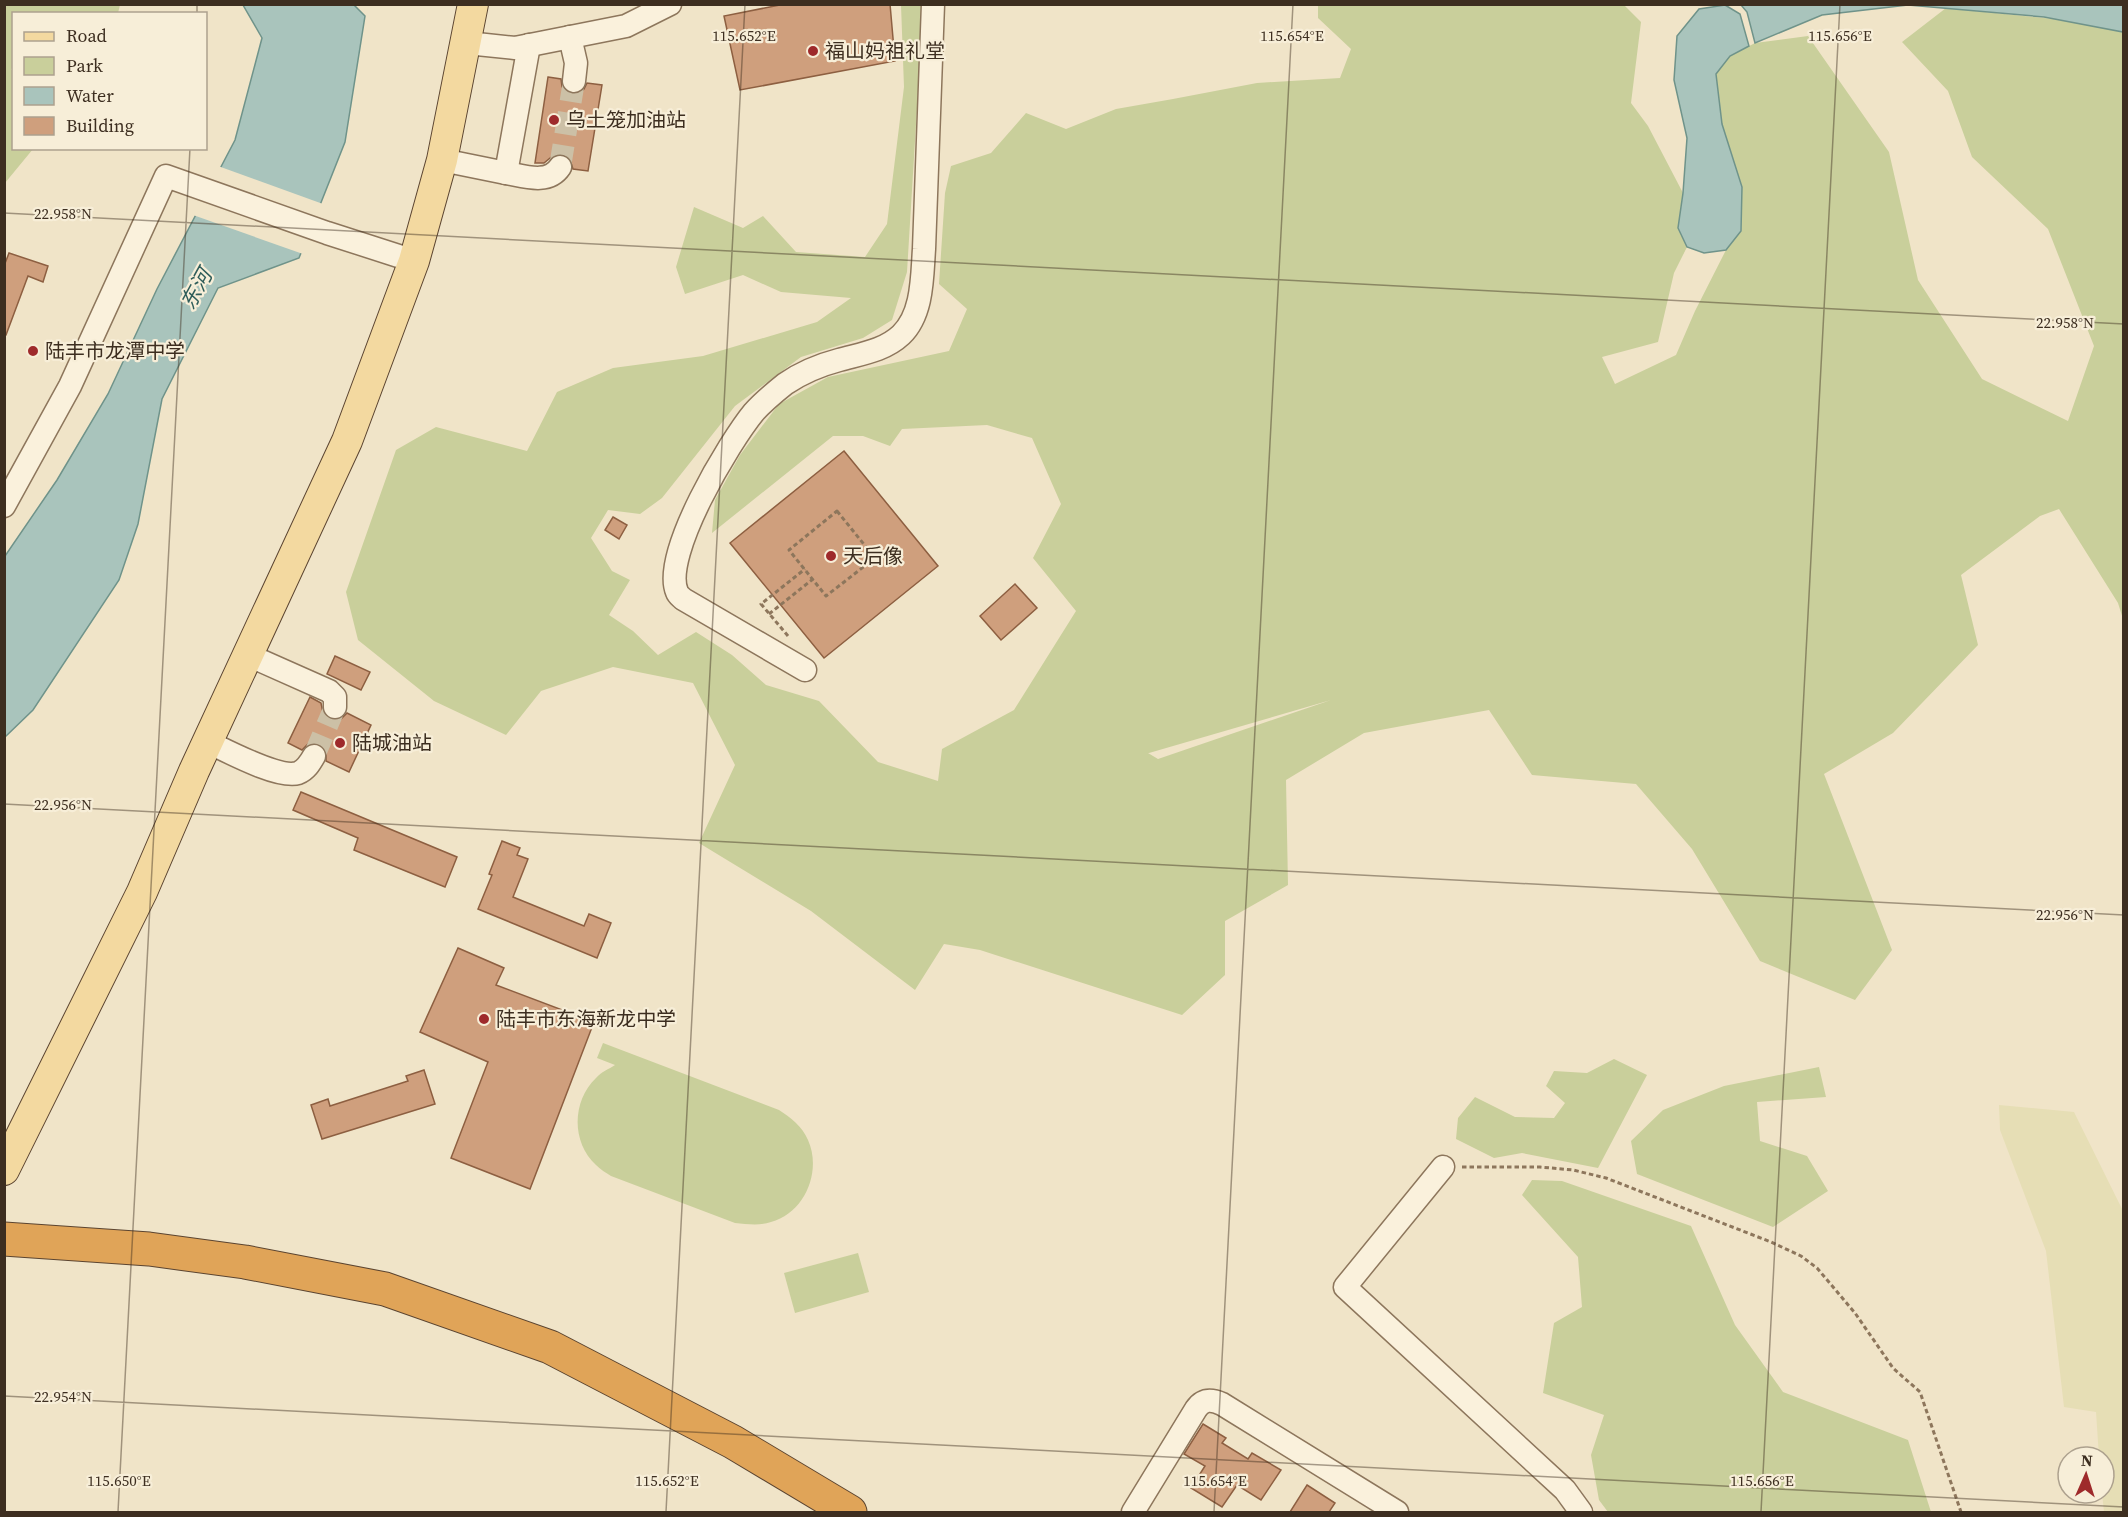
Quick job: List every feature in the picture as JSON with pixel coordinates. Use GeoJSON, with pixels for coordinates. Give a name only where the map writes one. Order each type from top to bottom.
{"type":"FeatureCollection","features":[{"type":"Feature","properties":{"kind":"highway"},"geometry":{"type":"LineString","coordinates":[[19,1240],[149,1249],[245,1262],[385,1289],[550,1347],[734,1442],[850,1512]]}},
{"type":"Feature","properties":{"kind":"main road"},"geometry":{"type":"LineString","coordinates":[[4,1170],[142,892],[208,742],[347,441],[414,261],[442,160],[473,4]]}},
{"type":"Feature","properties":{"kind":"street"},"geometry":{"type":"LineString","coordinates":[[467,43],[515,48],[626,26],[670,4]]}},
{"type":"Feature","properties":{"kind":"street"},"geometry":{"type":"LineString","coordinates":[[805,670],[683,599],[677,592],[679,555],[689,524],[712,473],[756,410],[785,384],[813,369],[887,346],[902,334],[914,316],[921,289],[924,249],[933,4]]}},
{"type":"Feature","properties":{"kind":"street"},"geometry":{"type":"LineString","coordinates":[[570,37],[576,63],[574,81]]}},
{"type":"Feature","properties":{"kind":"street"},"geometry":{"type":"LineString","coordinates":[[506,173],[529,45]]}},
{"type":"Feature","properties":{"kind":"street"},"geometry":{"type":"LineString","coordinates":[[442,160],[543,178],[552,176],[560,167]]}},
{"type":"Feature","properties":{"kind":"street"},"geometry":{"type":"LineString","coordinates":[[4,506],[70,386],[166,176],[414,261]]}},
{"type":"Feature","properties":{"kind":"street"},"geometry":{"type":"LineString","coordinates":[[248,655],[329,691],[335,697],[335,707]]}},
{"type":"Feature","properties":{"kind":"street"},"geometry":{"type":"LineString","coordinates":[[208,742],[283,774],[301,771],[309,765],[314,756]]}},
{"type":"Feature","properties":{"kind":"street"},"geometry":{"type":"LineString","coordinates":[[1443,1167],[1345,1287],[1565,1490],[1581,1512]]}},
{"type":"Feature","properties":{"kind":"street"},"geometry":{"type":"LineString","coordinates":[[1133,1512],[1196,1409],[1200,1403],[1207,1400],[1222,1404],[1397,1512]]}},
{"type":"Feature","properties":{"kind":"path"},"geometry":{"type":"LineString","coordinates":[[837,511],[874,558],[826,596],[805,569],[789,549],[837,511]]}},
{"type":"Feature","properties":{"kind":"path"},"geometry":{"type":"LineString","coordinates":[[761,604],[805,569]]}},
{"type":"Feature","properties":{"kind":"path"},"geometry":{"type":"LineString","coordinates":[[770,614],[813,579]]}},
{"type":"Feature","properties":{"kind":"path"},"geometry":{"type":"LineString","coordinates":[[1443,1167],[1540,1167],[1573,1170],[1606,1179],[1772,1242],[1801,1256],[1817,1268],[1855,1313],[1893,1368],[1920,1392],[1961,1512]]}},
{"type":"Feature","properties":{"kind":"shaded area"},"geometry":{"type":"Polygon","coordinates":[[[1999,1105],[2074,1112],[2123,1211],[2123,1512],[2104,1512],[2103,1505],[2116,1505],[2116,1445],[2098,1445],[2096,1412],[2064,1407],[2046,1251],[2000,1130],[1999,1105]]]}},
{"type":"Feature","properties":{"kind":"green space"},"geometry":{"type":"Polygon","coordinates":[[[5,4],[120,5],[118,12],[12,12],[12,150],[32,150],[5,183],[5,4]]]}},
{"type":"Feature","properties":{"kind":"green space"},"geometry":{"type":"Polygon","coordinates":[[[901,5],[921,5],[920,59],[907,272],[892,320],[863,338],[801,357],[735,406],[662,498],[640,514],[608,510],[591,538],[612,571],[630,580],[609,615],[633,631],[658,655],[696,632],[732,655],[766,685],[819,701],[878,762],[938,781],[942,749],[1014,710],[1076,611],[1033,558],[1061,504],[1032,438],[987,425],[902,429],[890,446],[863,436],[833,436],[712,533],[715,500],[740,455],[779,404],[828,377],[949,351],[967,309],[939,284],[945,193],[951,166],[991,153],[1026,113],[1066,129],[1116,109],[1257,83],[1340,78],[1351,49],[1318,18],[1318,5],[1624,5],[1641,22],[1631,103],[1648,126],[1683,193],[1678,228],[1687,247],[1674,273],[1658,342],[1602,357],[1615,384],[1676,355],[1726,250],[1741,231],[1742,187],[1722,124],[1716,74],[1730,56],[1755,43],[1808,36],[1889,152],[1918,280],[1982,379],[2068,421],[2094,346],[2048,229],[1972,157],[1948,91],[1902,42],[1946,8],[2054,19],[2123,32],[2123,619],[2118,603],[2059,509],[2040,516],[1961,575],[1978,645],[1893,733],[1824,774],[1892,950],[1855,1000],[1760,961],[1692,849],[1636,784],[1532,775],[1489,710],[1364,733],[1286,780],[1288,885],[1225,921],[1225,975],[1182,1015],[980,950],[944,944],[915,990],[811,911],[699,843],[735,765],[693,683],[613,667],[541,691],[506,735],[434,701],[358,640],[346,592],[396,450],[436,427],[527,451],[557,392],[613,368],[703,356],[817,322],[851,298],[781,292],[743,275],[685,294],[676,267],[694,207],[743,228],[763,216],[796,252],[865,257],[887,224],[904,87],[901,5]],[[1331,700],[1148,753],[1158,759],[1331,700]]]}},
{"type":"Feature","properties":{"kind":"green space"},"geometry":{"type":"Polygon","coordinates":[[[603,1043],[779,1110],[792,1119],[806,1135],[812,1152],[813,1165],[807,1189],[793,1210],[771,1222],[735,1223],[611,1176],[599,1168],[582,1145],[578,1122],[582,1098],[588,1087],[600,1074],[615,1065],[597,1058],[603,1043]]]}},
{"type":"Feature","properties":{"kind":"green space"},"geometry":{"type":"Polygon","coordinates":[[[1614,1059],[1647,1075],[1598,1168],[1522,1153],[1494,1158],[1456,1139],[1458,1118],[1475,1097],[1515,1117],[1554,1118],[1565,1103],[1546,1086],[1554,1071],[1587,1073],[1614,1059]]]}},
{"type":"Feature","properties":{"kind":"green space"},"geometry":{"type":"Polygon","coordinates":[[[1819,1067],[1826,1097],[1757,1102],[1760,1141],[1807,1156],[1828,1191],[1773,1227],[1637,1174],[1631,1141],[1663,1110],[1724,1086],[1819,1067]]]}},
{"type":"Feature","properties":{"kind":"green space"},"geometry":{"type":"Polygon","coordinates":[[[1532,1180],[1562,1181],[1691,1226],[1735,1325],[1783,1392],[1908,1440],[1931,1512],[1608,1512],[1599,1500],[1591,1455],[1604,1415],[1543,1393],[1554,1323],[1582,1307],[1578,1257],[1522,1195],[1532,1180]]]}},
{"type":"Feature","properties":{"kind":"green space"},"geometry":{"type":"Polygon","coordinates":[[[858,1253],[869,1292],[795,1313],[784,1273],[858,1253]]]}},
{"type":"Feature","properties":{"kind":"water","name":"东河"},"geometry":{"type":"Polygon","coordinates":[[[243,5],[354,5],[365,16],[345,142],[299,258],[218,288],[162,399],[138,524],[119,580],[33,710],[5,737],[5,556],[57,480],[108,394],[157,289],[235,140],[262,38],[243,5]]]}},
{"type":"Feature","properties":{"kind":"water"},"geometry":{"type":"Polygon","coordinates":[[[1725,5],[1740,14],[1749,46],[1730,56],[1716,74],[1722,124],[1742,187],[1741,231],[1726,250],[1704,253],[1687,247],[1678,228],[1687,138],[1674,80],[1677,36],[1699,9],[1725,5]]]}},
{"type":"Feature","properties":{"kind":"water"},"geometry":{"type":"Polygon","coordinates":[[[1741,5],[1908,5],[1822,15],[1755,43],[1747,12],[1741,5]]]}},
{"type":"Feature","properties":{"kind":"water"},"geometry":{"type":"Polygon","coordinates":[[[1908,5],[2123,5],[2123,32],[2044,17],[1908,5]]]}},
{"type":"Feature","properties":{"kind":"pier"},"geometry":{"type":"Polygon","coordinates":[[[218,166],[323,204],[303,254],[193,215],[218,166]]]}},
{"type":"Feature","properties":{"kind":"building","name":"福山妈祖礼堂"},"geometry":{"type":"Polygon","coordinates":[[[785,4],[890,4],[895,61],[740,90],[724,16],[785,4]]]}},
{"type":"Feature","properties":{"kind":"building"},"geometry":{"type":"Polygon","coordinates":[[[548,77],[561,79],[562,87],[572,94],[580,93],[587,83],[602,85],[588,171],[573,169],[569,157],[562,154],[555,154],[544,163],[535,163],[548,77]]]}},
{"type":"Feature","properties":{"kind":"building"},"geometry":{"type":"Polygon","coordinates":[[[9,253],[48,266],[43,282],[28,276],[6,335],[4,335],[4,266],[9,253]]]}},
{"type":"Feature","properties":{"kind":"building"},"geometry":{"type":"Polygon","coordinates":[[[844,451],[938,566],[824,658],[730,543],[844,451]]]}},
{"type":"Feature","properties":{"kind":"building"},"geometry":{"type":"Polygon","coordinates":[[[613,517],[627,525],[619,539],[605,530],[613,517]]]}},
{"type":"Feature","properties":{"kind":"building"},"geometry":{"type":"Polygon","coordinates":[[[1015,584],[1037,608],[1001,640],[980,616],[1015,584]]]}},
{"type":"Feature","properties":{"kind":"building"},"geometry":{"type":"Polygon","coordinates":[[[335,656],[370,672],[361,690],[327,674],[335,656]]]}},
{"type":"Feature","properties":{"kind":"building"},"geometry":{"type":"Polygon","coordinates":[[[310,697],[321,703],[323,713],[329,719],[341,719],[347,713],[371,725],[349,772],[326,761],[326,750],[320,744],[308,744],[302,750],[288,743],[310,697]]]}},
{"type":"Feature","properties":{"kind":"building"},"geometry":{"type":"Polygon","coordinates":[[[301,792],[457,857],[445,887],[354,850],[358,838],[293,810],[301,792]]]}},
{"type":"Feature","properties":{"kind":"building"},"geometry":{"type":"Polygon","coordinates":[[[502,841],[520,848],[517,855],[528,859],[513,897],[584,926],[589,914],[611,923],[597,958],[478,909],[492,875],[489,874],[502,841]]]}},
{"type":"Feature","properties":{"kind":"building"},"geometry":{"type":"Polygon","coordinates":[[[458,948],[504,968],[496,985],[594,1022],[530,1189],[451,1158],[488,1062],[420,1032],[458,948]]]}},
{"type":"Feature","properties":{"kind":"building"},"geometry":{"type":"Polygon","coordinates":[[[424,1070],[435,1104],[322,1139],[311,1105],[328,1099],[330,1106],[408,1081],[406,1076],[424,1070]]]}},
{"type":"Feature","properties":{"kind":"building"},"geometry":{"type":"Polygon","coordinates":[[[1203,1424],[1226,1438],[1222,1443],[1248,1459],[1252,1453],[1281,1470],[1261,1500],[1237,1485],[1222,1507],[1191,1488],[1205,1466],[1184,1454],[1203,1424]]]}},
{"type":"Feature","properties":{"kind":"building"},"geometry":{"type":"Polygon","coordinates":[[[1307,1485],[1335,1503],[1329,1512],[1290,1512],[1307,1485]]]}},
{"type":"Feature","properties":{"kind":"tunnel"},"geometry":{"type":"LineString","coordinates":[[560,167],[574,81]]}},
{"type":"Feature","properties":{"kind":"tunnel"},"geometry":{"type":"LineString","coordinates":[[314,756],[335,707]]}},
{"type":"Feature","properties":{"kind":"place","name":"福山妈祖礼堂"},"geometry":{"type":"Point","coordinates":[813,51]}},
{"type":"Feature","properties":{"kind":"place","name":"乌土笼加油站"},"geometry":{"type":"Point","coordinates":[554,120]}},
{"type":"Feature","properties":{"kind":"place","name":"陆丰市龙潭中学"},"geometry":{"type":"Point","coordinates":[33,351]}},
{"type":"Feature","properties":{"kind":"place","name":"天后像"},"geometry":{"type":"Point","coordinates":[831,556]}},
{"type":"Feature","properties":{"kind":"place","name":"陆城油站"},"geometry":{"type":"Point","coordinates":[340,743]}},
{"type":"Feature","properties":{"kind":"place","name":"陆丰市东海新龙中学"},"geometry":{"type":"Point","coordinates":[484,1019]}}]}
